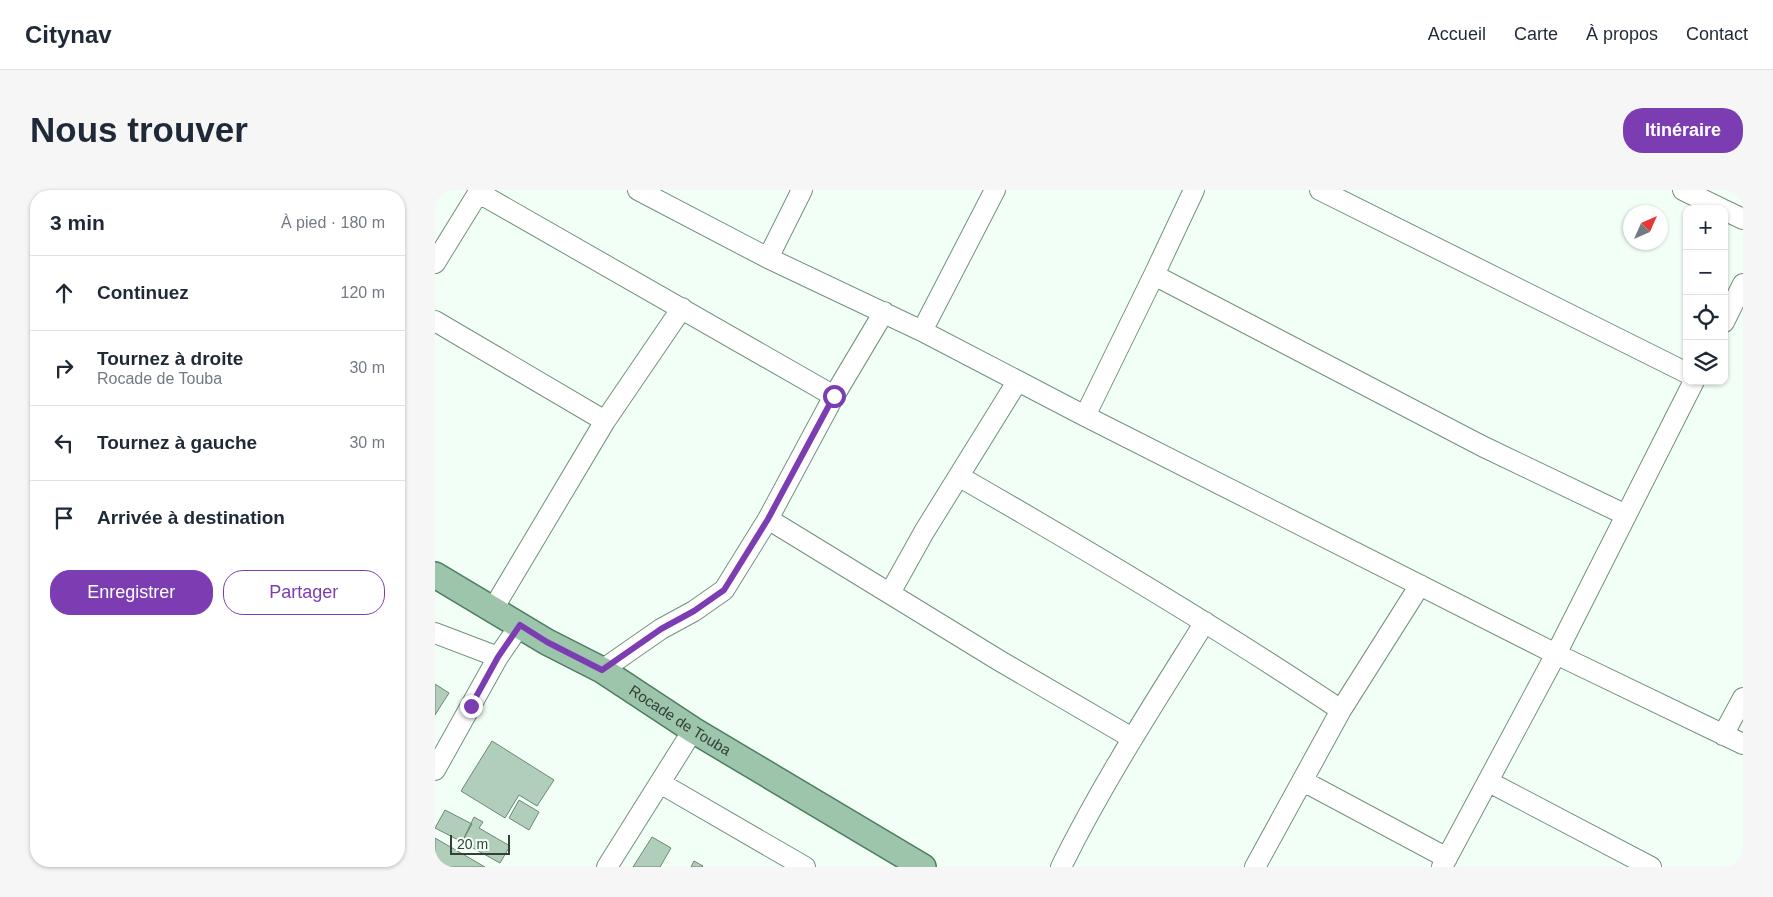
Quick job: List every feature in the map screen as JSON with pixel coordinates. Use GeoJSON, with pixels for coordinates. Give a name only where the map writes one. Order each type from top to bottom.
{"type":"FeatureCollection","features":[{"type":"Feature","properties":{"kind":"main road","name":"Rocade de Touba"},"geometry":{"type":"LineString","coordinates":[[435,575],[547,642],[602,670],[693,730],[923,867]]}},
{"type":"Feature","properties":{"kind":"street"},"geometry":{"type":"LineString","coordinates":[[638,190],[768,258],[922,330],[1017,382],[1556,654],[1743,744]]}},
{"type":"Feature","properties":{"kind":"street"},"geometry":{"type":"LineString","coordinates":[[768,258],[803,190]]}},
{"type":"Feature","properties":{"kind":"street"},"geometry":{"type":"LineString","coordinates":[[922,330],[995,190]]}},
{"type":"Feature","properties":{"kind":"street"},"geometry":{"type":"LineString","coordinates":[[1085,416],[1194,190]]}},
{"type":"Feature","properties":{"kind":"street"},"geometry":{"type":"LineString","coordinates":[[1320,190],[1683,371]]}},
{"type":"Feature","properties":{"kind":"street"},"geometry":{"type":"LineString","coordinates":[[1683,190],[1715,205]]}},
{"type":"Feature","properties":{"kind":"street"},"geometry":{"type":"LineString","coordinates":[[435,263],[479,191],[834,396]]}},
{"type":"Feature","properties":{"kind":"street"},"geometry":{"type":"LineString","coordinates":[[1728,212],[1743,219]]}},
{"type":"Feature","properties":{"kind":"street"},"geometry":{"type":"LineString","coordinates":[[1154,275],[1482,446],[1626,515]]}},
{"type":"Feature","properties":{"kind":"street"},"geometry":{"type":"LineString","coordinates":[[1728,314],[1743,284]]}},
{"type":"Feature","properties":{"kind":"street"},"geometry":{"type":"LineString","coordinates":[[493,609],[605,421],[682,308]]}},
{"type":"Feature","properties":{"kind":"street"},"geometry":{"type":"LineString","coordinates":[[602,670],[661,629],[694,611],[724,590],[768,519],[834,396],[884,312]]}},
{"type":"Feature","properties":{"kind":"street"},"geometry":{"type":"LineString","coordinates":[[435,321],[605,421]]}},
{"type":"Feature","properties":{"kind":"street"},"geometry":{"type":"LineString","coordinates":[[890,593],[924,532],[1017,382]]}},
{"type":"Feature","properties":{"kind":"street"},"geometry":{"type":"LineString","coordinates":[[1303,781],[1445,862],[1556,654],[1692,385]]}},
{"type":"Feature","properties":{"kind":"street"},"geometry":{"type":"LineString","coordinates":[[960,476],[1272,663],[1341,710]]}},
{"type":"Feature","properties":{"kind":"street"},"geometry":{"type":"LineString","coordinates":[[768,519],[1000,661],[1132,738]]}},
{"type":"Feature","properties":{"kind":"street"},"geometry":{"type":"LineString","coordinates":[[1255,867],[1341,710],[1420,585]]}},
{"type":"Feature","properties":{"kind":"street"},"geometry":{"type":"LineString","coordinates":[[1061,867],[1083,822],[1132,738],[1205,622]]}},
{"type":"Feature","properties":{"kind":"street"},"geometry":{"type":"LineString","coordinates":[[435,770],[498,657],[520,625]]}},
{"type":"Feature","properties":{"kind":"street"},"geometry":{"type":"LineString","coordinates":[[435,633],[498,657]]}},
{"type":"Feature","properties":{"kind":"street"},"geometry":{"type":"LineString","coordinates":[[1723,735],[1743,698]]}},
{"type":"Feature","properties":{"kind":"street"},"geometry":{"type":"LineString","coordinates":[[607,867],[693,730]]}},
{"type":"Feature","properties":{"kind":"street"},"geometry":{"type":"LineString","coordinates":[[1489,782],[1651,867]]}},
{"type":"Feature","properties":{"kind":"street"},"geometry":{"type":"LineString","coordinates":[[660,783],[805,867]]}},
{"type":"Feature","properties":{"kind":"building"},"geometry":{"type":"Polygon","coordinates":[[[435,684],[449,693],[435,715],[435,684]]]}},
{"type":"Feature","properties":{"kind":"building"},"geometry":{"type":"Polygon","coordinates":[[[492,741],[554,780],[537,806],[519,795],[505,818],[461,791],[492,741]]]}},
{"type":"Feature","properties":{"kind":"building"},"geometry":{"type":"Polygon","coordinates":[[[519,800],[539,812],[529,830],[509,818],[519,800]]]}},
{"type":"Feature","properties":{"kind":"building"},"geometry":{"type":"Polygon","coordinates":[[[445,810],[472,824],[462,842],[435,828],[445,810]]]}},
{"type":"Feature","properties":{"kind":"building"},"geometry":{"type":"Polygon","coordinates":[[[474,817],[483,822],[479,828],[510,846],[500,863],[462,842],[474,817]]]}},
{"type":"Feature","properties":{"kind":"building"},"geometry":{"type":"Polygon","coordinates":[[[652,837],[671,848],[660,867],[633,867],[652,837]]]}},
{"type":"Feature","properties":{"kind":"building"},"geometry":{"type":"Polygon","coordinates":[[[435,838],[485,867],[435,867],[435,838]]]}},
{"type":"Feature","properties":{"kind":"building"},"geometry":{"type":"Polygon","coordinates":[[[694,861],[703,866],[691,867],[694,861]]]}},
{"type":"Feature","properties":{"kind":"route"},"geometry":{"type":"LineString","coordinates":[[471,706],[498,657],[520,625],[547,642],[602,670],[661,629],[694,611],[724,590],[768,519],[834,396]]}}]}
